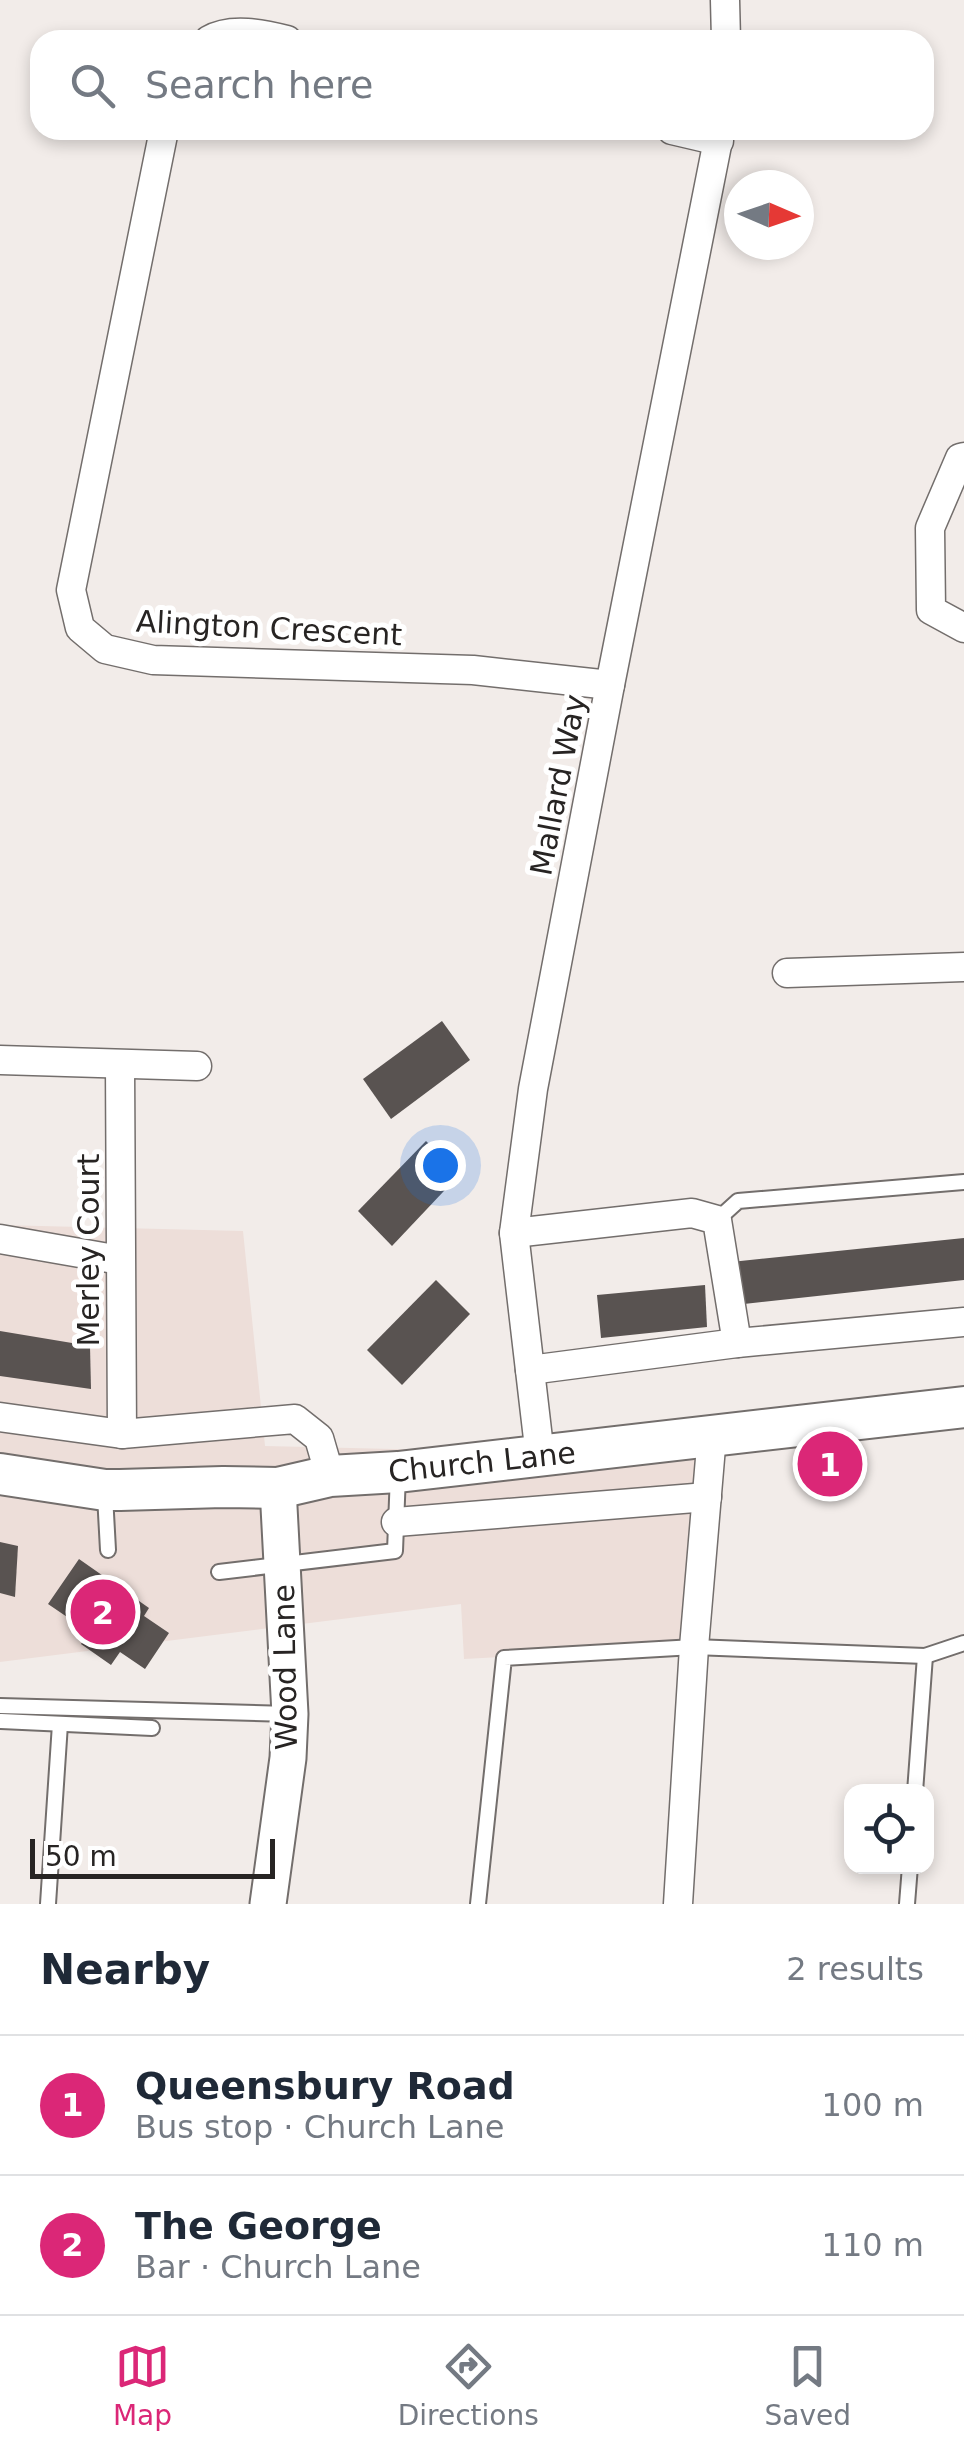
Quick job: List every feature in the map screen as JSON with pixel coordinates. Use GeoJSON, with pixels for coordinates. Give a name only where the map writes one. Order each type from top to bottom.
{"type":"FeatureCollection","features":[{"type":"Feature","properties":{"kind":"main road","name":"Church Lane"},"geometry":{"type":"LineString","coordinates":[[0,1474],[104,1490],[278,1488],[330,1476],[398,1472],[964,1408]]}},
{"type":"Feature","properties":{"kind":"street"},"geometry":{"type":"LineString","coordinates":[[725,0],[726,30]]}},
{"type":"Feature","properties":{"kind":"street","name":"Alington Crescent"},"geometry":{"type":"LineString","coordinates":[[162,140],[70,590],[80,628],[105,650],[152,660],[474,670],[610,685]]}},
{"type":"Feature","properties":{"kind":"street","name":"Mallard Way"},"geometry":{"type":"LineString","coordinates":[[540,1456],[514,1233],[533,1089],[718,140]]}},
{"type":"Feature","properties":{"kind":"street"},"geometry":{"type":"LineString","coordinates":[[964,457],[960,458],[930,528],[931,610],[964,628]]}},
{"type":"Feature","properties":{"kind":"street"},"geometry":{"type":"LineString","coordinates":[[787,973],[964,967]]}},
{"type":"Feature","properties":{"kind":"street"},"geometry":{"type":"LineString","coordinates":[[0,1060],[197,1066]]}},
{"type":"Feature","properties":{"kind":"street","name":"Merley Court"},"geometry":{"type":"LineString","coordinates":[[120,1065],[122,1434]]}},
{"type":"Feature","properties":{"kind":"street"},"geometry":{"type":"LineString","coordinates":[[514,1233],[692,1213],[716,1220],[737,1343]]}},
{"type":"Feature","properties":{"kind":"street"},"geometry":{"type":"LineString","coordinates":[[0,1239],[120,1260]]}},
{"type":"Feature","properties":{"kind":"street"},"geometry":{"type":"LineString","coordinates":[[530,1370],[737,1343],[964,1322]]}},
{"type":"Feature","properties":{"kind":"street"},"geometry":{"type":"LineString","coordinates":[[0,1418],[122,1434],[295,1419],[319,1438],[330,1476]]}},
{"type":"Feature","properties":{"kind":"street"},"geometry":{"type":"LineString","coordinates":[[678,1904],[712,1435]]}},
{"type":"Feature","properties":{"kind":"street","name":"Wood Lane"},"geometry":{"type":"LineString","coordinates":[[268,1904],[288,1758],[290,1714],[278,1488]]}},
{"type":"Feature","properties":{"kind":"street"},"geometry":{"type":"LineString","coordinates":[[396,1522],[707,1496]]}},
{"type":"Feature","properties":{"kind":"lane"},"geometry":{"type":"LineString","coordinates":[[716,1220],[738,1201],[964,1182]]}},
{"type":"Feature","properties":{"kind":"lane"},"geometry":{"type":"LineString","coordinates":[[219,1572],[395,1551],[398,1472]]}},
{"type":"Feature","properties":{"kind":"lane"},"geometry":{"type":"LineString","coordinates":[[104,1490],[108,1550]]}},
{"type":"Feature","properties":{"kind":"lane"},"geometry":{"type":"LineString","coordinates":[[478,1904],[504,1658],[694,1647],[924,1656],[964,1642]]}},
{"type":"Feature","properties":{"kind":"lane"},"geometry":{"type":"LineString","coordinates":[[916,1784],[924,1656]]}},
{"type":"Feature","properties":{"kind":"lane"},"geometry":{"type":"LineString","coordinates":[[0,1706],[290,1714]]}},
{"type":"Feature","properties":{"kind":"lane"},"geometry":{"type":"LineString","coordinates":[[1,1721],[152,1728]]}},
{"type":"Feature","properties":{"kind":"lane"},"geometry":{"type":"LineString","coordinates":[[48,1904],[60,1724]]}},
{"type":"Feature","properties":{"kind":"lane"},"geometry":{"type":"LineString","coordinates":[[907,1904],[909,1874]]}},
{"type":"Feature","properties":{"kind":"shaded area"},"geometry":{"type":"Polygon","coordinates":[[[0,1225],[243,1231],[265,1446],[695,1456],[694,1647],[464,1659],[461,1604],[0,1662],[0,1225]]]}},
{"type":"Feature","properties":{"kind":"building"},"geometry":{"type":"Polygon","coordinates":[[[442,1021],[470,1060],[391,1119],[363,1079],[442,1021]]]}},
{"type":"Feature","properties":{"kind":"building"},"geometry":{"type":"Polygon","coordinates":[[[426,1141],[460,1174],[392,1246],[358,1211],[426,1141]]]}},
{"type":"Feature","properties":{"kind":"building"},"geometry":{"type":"Polygon","coordinates":[[[964,1238],[964,1280],[735,1305],[731,1262],[964,1238]]]}},
{"type":"Feature","properties":{"kind":"building"},"geometry":{"type":"Polygon","coordinates":[[[436,1280],[470,1314],[402,1385],[367,1350],[436,1280]]]}},
{"type":"Feature","properties":{"kind":"building"},"geometry":{"type":"Polygon","coordinates":[[[705,1285],[707,1327],[601,1338],[597,1295],[705,1285]]]}},
{"type":"Feature","properties":{"kind":"building"},"geometry":{"type":"Polygon","coordinates":[[[0,1331],[90,1346],[91,1389],[0,1376],[0,1331]]]}},
{"type":"Feature","properties":{"kind":"building"},"geometry":{"type":"Polygon","coordinates":[[[0,1542],[18,1546],[15,1597],[0,1593],[0,1542]]]}},
{"type":"Feature","properties":{"kind":"building"},"geometry":{"type":"Polygon","coordinates":[[[79,1559],[149,1608],[144,1616],[169,1633],[145,1669],[120,1652],[111,1665],[81,1644],[94,1625],[78,1615],[73,1621],[48,1604],[79,1559]]]}},
{"type":"Feature","properties":{"kind":"place","name":"Queensbury Road"},"geometry":{"type":"Point","coordinates":[830,1464]}},
{"type":"Feature","properties":{"kind":"place","name":"The George"},"geometry":{"type":"Point","coordinates":[103,1612]}}]}
